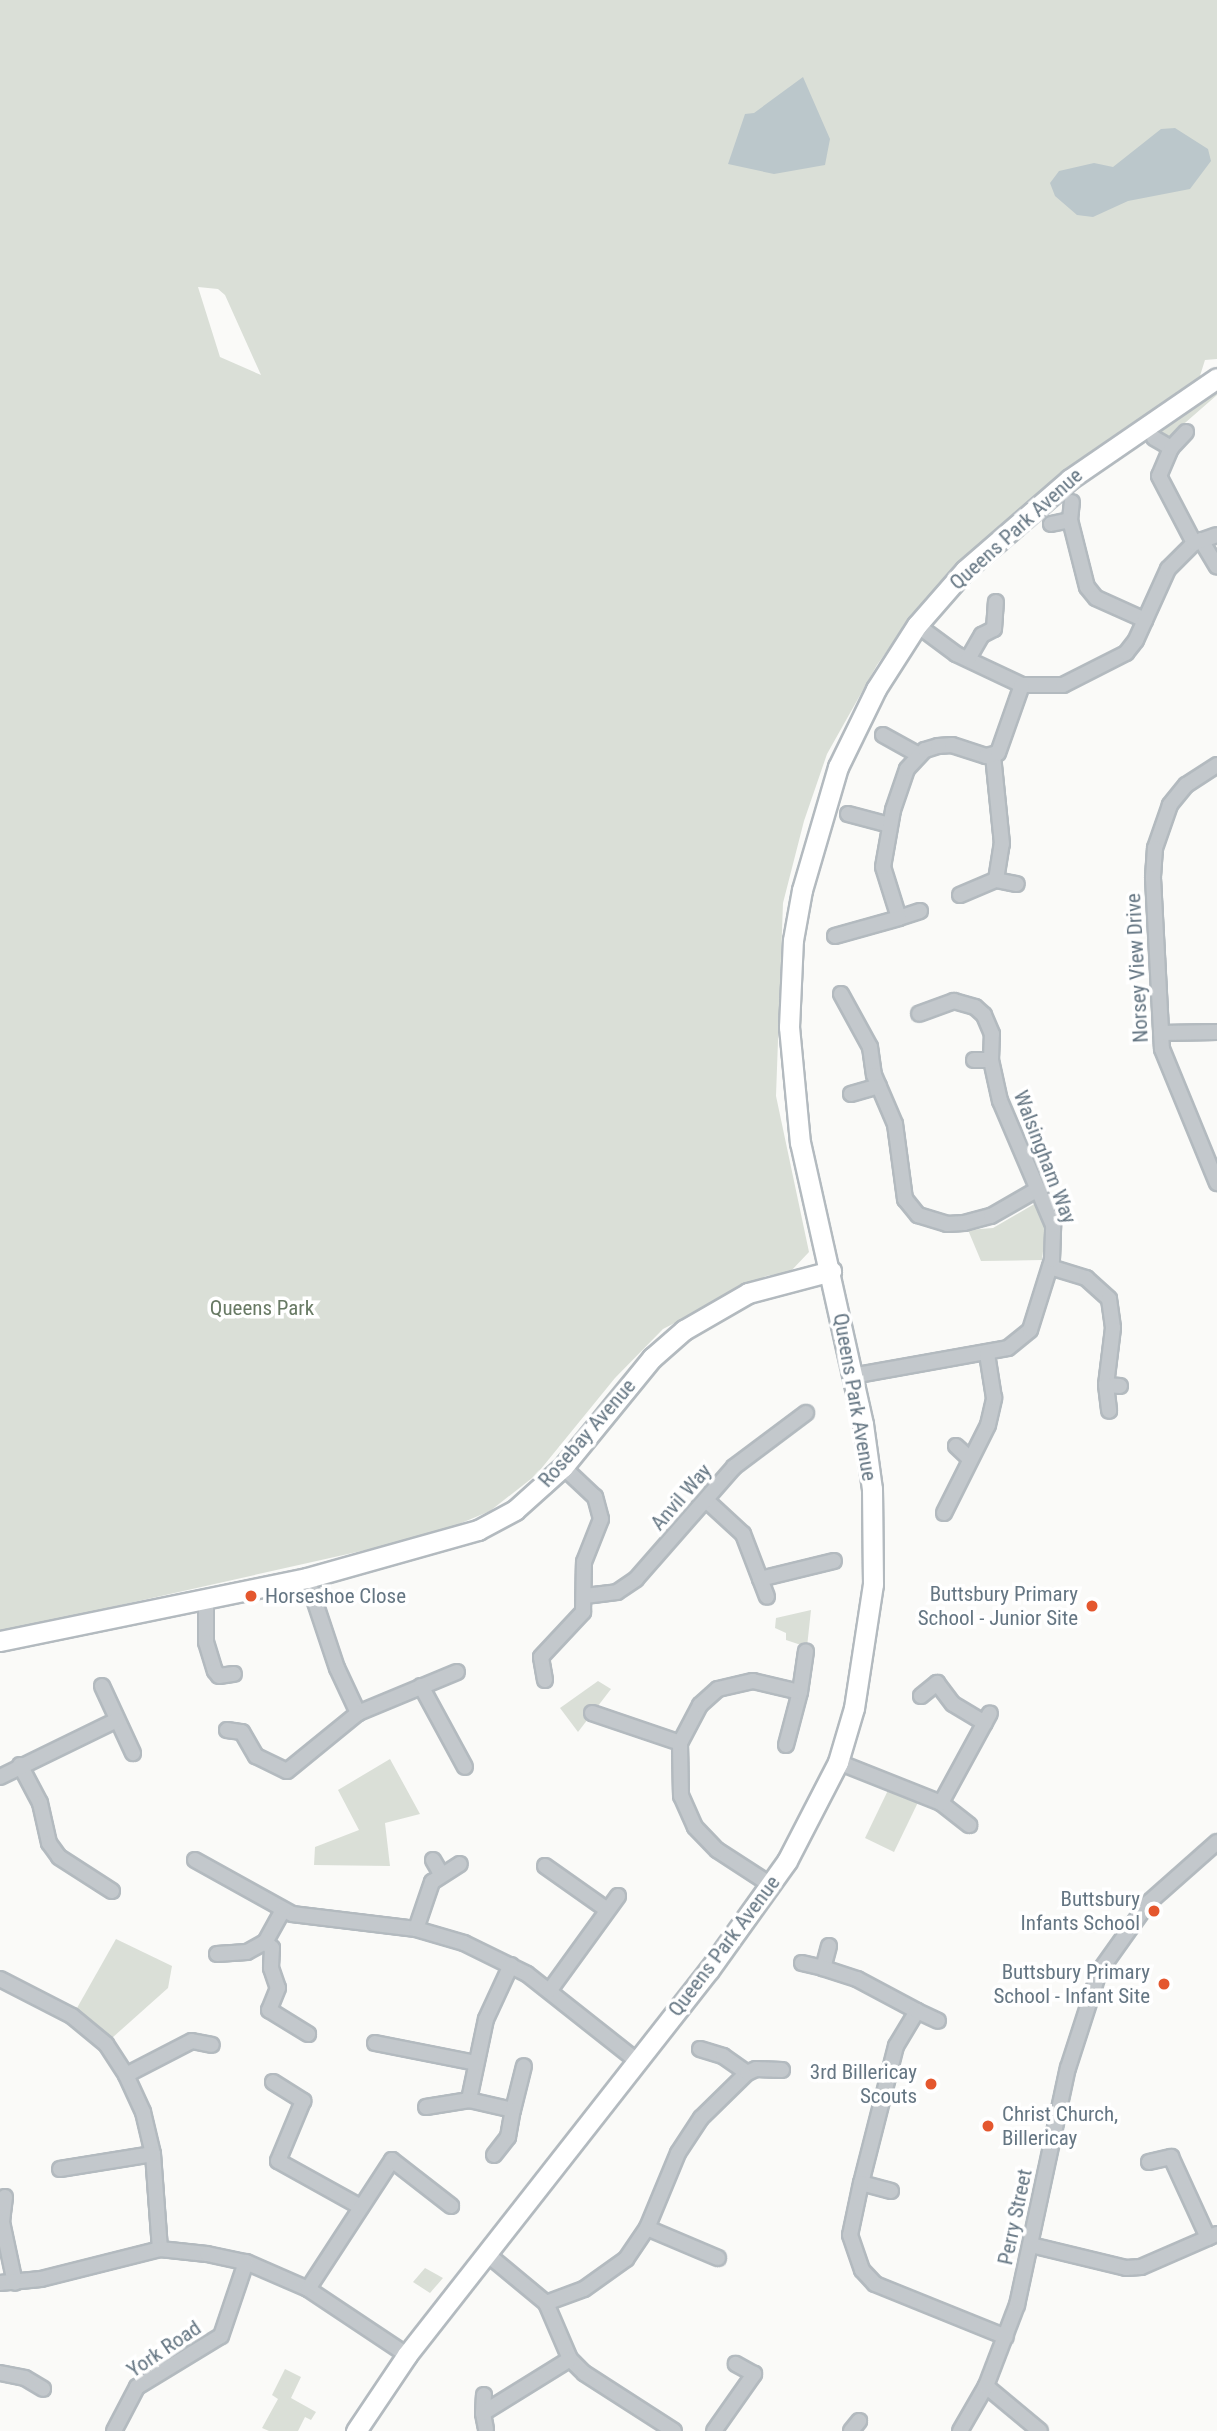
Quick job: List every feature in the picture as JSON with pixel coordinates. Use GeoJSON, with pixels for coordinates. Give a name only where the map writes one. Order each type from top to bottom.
{"type":"FeatureCollection","features":[{"type":"Feature","properties":{"kind":"street","name":"Queens Park Avenue"},"geometry":{"type":"LineString","coordinates":[[356,2431],[407,2355],[771,1885],[800,1840],[838,1762],[861,1681],[873,1584],[872,1489],[831,1271],[800,1143],[790,1060],[795,925],[815,832],[838,767],[877,689],[917,625],[965,570],[1027,514],[1120,441],[1217,378]]}},
{"type":"Feature","properties":{"kind":"street"},"geometry":{"type":"LineString","coordinates":[[1186,432],[1171,448],[1159,476],[1197,541],[1217,567]]}},
{"type":"Feature","properties":{"kind":"street"},"geometry":{"type":"LineString","coordinates":[[1154,438],[1171,448]]}},
{"type":"Feature","properties":{"kind":"street"},"geometry":{"type":"LineString","coordinates":[[1072,502],[1070,520],[1087,587],[1107,604],[1145,620]]}},
{"type":"Feature","properties":{"kind":"street"},"geometry":{"type":"LineString","coordinates":[[1051,524],[1070,520]]}},
{"type":"Feature","properties":{"kind":"street"},"geometry":{"type":"LineString","coordinates":[[917,625],[968,659],[1023,685],[1063,685],[1111,664],[1136,640],[1168,569],[1197,541],[1217,535]]}},
{"type":"Feature","properties":{"kind":"street"},"geometry":{"type":"LineString","coordinates":[[968,659],[982,635],[995,629],[996,602]]}},
{"type":"Feature","properties":{"kind":"street"},"geometry":{"type":"LineString","coordinates":[[996,880],[1002,844],[993,756],[1006,739],[1023,685]]}},
{"type":"Feature","properties":{"kind":"street"},"geometry":{"type":"LineString","coordinates":[[883,735],[919,755]]}},
{"type":"Feature","properties":{"kind":"street"},"geometry":{"type":"LineString","coordinates":[[899,918],[883,867],[890,825],[902,781],[919,755],[952,745],[993,756]]}},
{"type":"Feature","properties":{"kind":"street","name":"Norsey View Drive"},"geometry":{"type":"LineString","coordinates":[[1217,765],[1186,785],[1170,805],[1154,848],[1161,1033],[1168,1070],[1217,1182]]}},
{"type":"Feature","properties":{"kind":"street"},"geometry":{"type":"LineString","coordinates":[[848,814],[890,825]]}},
{"type":"Feature","properties":{"kind":"street"},"geometry":{"type":"LineString","coordinates":[[960,895],[996,880],[1017,884]]}},
{"type":"Feature","properties":{"kind":"street"},"geometry":{"type":"LineString","coordinates":[[835,936],[920,911]]}},
{"type":"Feature","properties":{"kind":"street"},"geometry":{"type":"LineString","coordinates":[[841,994],[870,1047],[879,1086],[895,1124],[905,1199],[918,1215],[947,1224],[964,1223],[1009,1208],[1038,1189]]}},
{"type":"Feature","properties":{"kind":"street","name":"Walsingham Way"},"geometry":{"type":"LineString","coordinates":[[852,1376],[934,1358],[987,1354],[1008,1348],[1030,1330],[1050,1268],[1053,1225],[1009,1128],[991,1060],[992,1034],[975,1007],[954,1001],[919,1014]]}},
{"type":"Feature","properties":{"kind":"street"},"geometry":{"type":"LineString","coordinates":[[1161,1033],[1217,1032]]}},
{"type":"Feature","properties":{"kind":"street"},"geometry":{"type":"LineString","coordinates":[[974,1060],[991,1060]]}},
{"type":"Feature","properties":{"kind":"street"},"geometry":{"type":"LineString","coordinates":[[851,1094],[879,1086]]}},
{"type":"Feature","properties":{"kind":"street"},"geometry":{"type":"LineString","coordinates":[[1050,1268],[1086,1278],[1109,1299],[1113,1328],[1113,1386],[1109,1411]]}},
{"type":"Feature","properties":{"kind":"street","name":"Rosebay Avenue"},"geometry":{"type":"LineString","coordinates":[[0,1642],[307,1578],[478,1530],[515,1510],[563,1467],[652,1358],[684,1330],[748,1293],[831,1271]]}},
{"type":"Feature","properties":{"kind":"street"},"geometry":{"type":"LineString","coordinates":[[944,1513],[983,1441],[994,1398],[987,1354]]}},
{"type":"Feature","properties":{"kind":"street","name":"Anvil Way"},"geometry":{"type":"LineString","coordinates":[[585,1596],[617,1592],[636,1579],[734,1467],[806,1413]]}},
{"type":"Feature","properties":{"kind":"street"},"geometry":{"type":"LineString","coordinates":[[956,1446],[971,1460]]}},
{"type":"Feature","properties":{"kind":"street"},"geometry":{"type":"LineString","coordinates":[[545,1680],[541,1657],[553,1639],[574,1625],[583,1612],[584,1562],[601,1519],[595,1496],[563,1467]]}},
{"type":"Feature","properties":{"kind":"street"},"geometry":{"type":"LineString","coordinates":[[706,1500],[743,1534],[767,1597]]}},
{"type":"Feature","properties":{"kind":"street"},"geometry":{"type":"LineString","coordinates":[[760,1579],[834,1561]]}},
{"type":"Feature","properties":{"kind":"street"},"geometry":{"type":"LineString","coordinates":[[307,1578],[333,1659],[358,1713]]}},
{"type":"Feature","properties":{"kind":"street"},"geometry":{"type":"LineString","coordinates":[[206,1600],[205,1642],[215,1671],[219,1676],[234,1674]]}},
{"type":"Feature","properties":{"kind":"street"},"geometry":{"type":"LineString","coordinates":[[786,1745],[800,1692],[806,1651]]}},
{"type":"Feature","properties":{"kind":"street"},"geometry":{"type":"LineString","coordinates":[[227,1730],[242,1732],[256,1756],[287,1771],[358,1713],[457,1672]]}},
{"type":"Feature","properties":{"kind":"street"},"geometry":{"type":"LineString","coordinates":[[771,1885],[717,1850],[695,1827],[681,1796],[680,1743],[700,1705],[718,1689],[753,1681],[800,1692]]}},
{"type":"Feature","properties":{"kind":"street"},"geometry":{"type":"LineString","coordinates":[[921,1696],[937,1683],[953,1704],[987,1718],[941,1803]]}},
{"type":"Feature","properties":{"kind":"street"},"geometry":{"type":"LineString","coordinates":[[102,1686],[133,1753]]}},
{"type":"Feature","properties":{"kind":"street"},"geometry":{"type":"LineString","coordinates":[[421,1686],[465,1767]]}},
{"type":"Feature","properties":{"kind":"street"},"geometry":{"type":"LineString","coordinates":[[592,1713],[680,1743]]}},
{"type":"Feature","properties":{"kind":"street"},"geometry":{"type":"LineString","coordinates":[[0,1777],[117,1720]]}},
{"type":"Feature","properties":{"kind":"street"},"geometry":{"type":"LineString","coordinates":[[838,1762],[941,1803],[969,1825]]}},
{"type":"Feature","properties":{"kind":"street"},"geometry":{"type":"LineString","coordinates":[[20,1765],[40,1803],[49,1843],[58,1857],[112,1891]]}},
{"type":"Feature","properties":{"kind":"street","name":"Perry Street"},"geometry":{"type":"LineString","coordinates":[[960,2431],[986,2386],[1006,2337],[1031,2245],[1068,2068],[1099,1972],[1148,1903],[1217,1842]]}},
{"type":"Feature","properties":{"kind":"street"},"geometry":{"type":"LineString","coordinates":[[195,1860],[283,1910],[416,1929],[464,1943],[511,1965],[550,1990],[636,2060]]}},
{"type":"Feature","properties":{"kind":"street"},"geometry":{"type":"LineString","coordinates":[[433,1860],[441,1874]]}},
{"type":"Feature","properties":{"kind":"street"},"geometry":{"type":"LineString","coordinates":[[416,1929],[425,1894],[441,1874],[460,1864]]}},
{"type":"Feature","properties":{"kind":"street"},"geometry":{"type":"LineString","coordinates":[[545,1866],[606,1909]]}},
{"type":"Feature","properties":{"kind":"street"},"geometry":{"type":"LineString","coordinates":[[550,1990],[606,1909],[618,1896]]}},
{"type":"Feature","properties":{"kind":"street"},"geometry":{"type":"LineString","coordinates":[[216,1954],[247,1952],[265,1942],[283,1910]]}},
{"type":"Feature","properties":{"kind":"street"},"geometry":{"type":"LineString","coordinates":[[265,1942],[272,1948],[271,1968],[278,1987],[269,2010],[309,2034]]}},
{"type":"Feature","properties":{"kind":"street"},"geometry":{"type":"LineString","coordinates":[[823,1968],[829,1946]]}},
{"type":"Feature","properties":{"kind":"street"},"geometry":{"type":"LineString","coordinates":[[802,1964],[867,1983],[938,2021]]}},
{"type":"Feature","properties":{"kind":"street"},"geometry":{"type":"LineString","coordinates":[[469,2100],[485,2019],[511,1965]]}},
{"type":"Feature","properties":{"kind":"street"},"geometry":{"type":"LineString","coordinates":[[0,1979],[72,2016],[106,2045],[126,2075],[143,2112],[153,2154],[160,2249]]}},
{"type":"Feature","properties":{"kind":"street"},"geometry":{"type":"LineString","coordinates":[[917,2011],[896,2046],[850,2235],[862,2270],[875,2284],[1006,2337]]}},
{"type":"Feature","properties":{"kind":"street"},"geometry":{"type":"LineString","coordinates":[[126,2075],[192,2041],[212,2045]]}},
{"type":"Feature","properties":{"kind":"street"},"geometry":{"type":"LineString","coordinates":[[375,2043],[476,2063]]}},
{"type":"Feature","properties":{"kind":"street"},"geometry":{"type":"LineString","coordinates":[[699,2049],[723,2056],[747,2073]]}},
{"type":"Feature","properties":{"kind":"street"},"geometry":{"type":"LineString","coordinates":[[495,2155],[508,2137],[524,2066]]}},
{"type":"Feature","properties":{"kind":"street"},"geometry":{"type":"LineString","coordinates":[[546,2303],[610,2273],[647,2228],[689,2134],[747,2073],[756,2068],[782,2070]]}},
{"type":"Feature","properties":{"kind":"street"},"geometry":{"type":"LineString","coordinates":[[273,2082],[303,2101],[278,2161],[359,2206]]}},
{"type":"Feature","properties":{"kind":"street"},"geometry":{"type":"LineString","coordinates":[[426,2107],[469,2100],[513,2110]]}},
{"type":"Feature","properties":{"kind":"street"},"geometry":{"type":"LineString","coordinates":[[60,2169],[153,2154]]}},
{"type":"Feature","properties":{"kind":"street"},"geometry":{"type":"LineString","coordinates":[[1031,2245],[1126,2268],[1140,2267],[1212,2236],[1171,2157],[1149,2162]]}},
{"type":"Feature","properties":{"kind":"street"},"geometry":{"type":"LineString","coordinates":[[308,2289],[391,2160],[452,2206]]}},
{"type":"Feature","properties":{"kind":"street"},"geometry":{"type":"LineString","coordinates":[[861,2183],[891,2190]]}},
{"type":"Feature","properties":{"kind":"street"},"geometry":{"type":"LineString","coordinates":[[5,2197],[2,2222],[7,2283],[160,2249],[246,2262],[308,2289],[407,2355]]}},
{"type":"Feature","properties":{"kind":"street"},"geometry":{"type":"LineString","coordinates":[[647,2228],[718,2258]]}},
{"type":"Feature","properties":{"kind":"street"},"geometry":{"type":"LineString","coordinates":[[487,2254],[546,2303],[570,2359],[598,2385],[674,2431]]}},
{"type":"Feature","properties":{"kind":"street","name":"York Road"},"geometry":{"type":"LineString","coordinates":[[114,2431],[137,2387],[221,2336],[246,2262]]}},
{"type":"Feature","properties":{"kind":"street"},"geometry":{"type":"LineString","coordinates":[[483,2413],[570,2359]]}},
{"type":"Feature","properties":{"kind":"street"},"geometry":{"type":"LineString","coordinates":[[714,2431],[754,2374],[736,2364]]}},
{"type":"Feature","properties":{"kind":"street"},"geometry":{"type":"LineString","coordinates":[[0,2373],[25,2378],[43,2389]]}},
{"type":"Feature","properties":{"kind":"street"},"geometry":{"type":"LineString","coordinates":[[986,2386],[1040,2431]]}},
{"type":"Feature","properties":{"kind":"street"},"geometry":{"type":"LineString","coordinates":[[484,2395],[486,2429]]}},
{"type":"Feature","properties":{"kind":"green space","name":"Queens Park"},"geometry":{"type":"Polygon","coordinates":[[[0,0],[1217,0],[1217,359],[1205,360],[1199,379],[912,616],[877,665],[827,754],[804,821],[783,903],[776,1096],[809,1252],[790,1272],[766,1276],[663,1329],[615,1378],[536,1475],[490,1511],[433,1535],[0,1632],[0,0]],[[198,287],[220,357],[261,375],[225,295],[218,289],[198,287]]]}},
{"type":"Feature","properties":{"kind":"green space"},"geometry":{"type":"Polygon","coordinates":[[[1217,385],[1217,395],[1170,436],[1157,433],[1143,440],[1217,385]]]}},
{"type":"Feature","properties":{"kind":"green space"},"geometry":{"type":"Polygon","coordinates":[[[1036,1203],[1046,1225],[1042,1260],[981,1261],[968,1230],[993,1228],[1036,1203]]]}},
{"type":"Feature","properties":{"kind":"green space"},"geometry":{"type":"Polygon","coordinates":[[[811,1610],[807,1647],[786,1640],[786,1633],[775,1628],[776,1618],[811,1610]]]}},
{"type":"Feature","properties":{"kind":"green space"},"geometry":{"type":"Polygon","coordinates":[[[598,1681],[611,1689],[578,1732],[560,1708],[598,1681]]]}},
{"type":"Feature","properties":{"kind":"green space"},"geometry":{"type":"Polygon","coordinates":[[[390,1759],[420,1814],[385,1823],[390,1866],[314,1865],[315,1847],[359,1830],[338,1790],[390,1759]]]}},
{"type":"Feature","properties":{"kind":"green space"},"geometry":{"type":"Polygon","coordinates":[[[892,1782],[922,1794],[894,1852],[865,1838],[892,1782]]]}},
{"type":"Feature","properties":{"kind":"green space"},"geometry":{"type":"Polygon","coordinates":[[[116,1939],[172,1966],[168,1988],[112,2038],[77,2008],[116,1939]]]}},
{"type":"Feature","properties":{"kind":"green space"},"geometry":{"type":"Polygon","coordinates":[[[425,2268],[443,2278],[430,2293],[413,2282],[425,2268]]]}},
{"type":"Feature","properties":{"kind":"green space"},"geometry":{"type":"Polygon","coordinates":[[[285,2369],[301,2377],[291,2398],[316,2412],[311,2420],[305,2417],[298,2431],[269,2431],[262,2428],[278,2399],[272,2395],[285,2369]]]}},
{"type":"Feature","properties":{"kind":"shaded area"},"geometry":{"type":"Polygon","coordinates":[[[803,77],[830,139],[825,165],[774,174],[728,164],[745,114],[754,113],[803,77]]]}},
{"type":"Feature","properties":{"kind":"shaded area"},"geometry":{"type":"Polygon","coordinates":[[[1175,128],[1208,149],[1211,161],[1190,189],[1128,201],[1093,217],[1077,215],[1055,196],[1050,183],[1059,171],[1094,163],[1113,167],[1161,129],[1175,128]]]}},
{"type":"Feature","properties":{"kind":"place","name":"Horseshoe Close"},"geometry":{"type":"Point","coordinates":[251,1596]}},
{"type":"Feature","properties":{"kind":"place","name":"Buttsbury Primary School - Junior Site"},"geometry":{"type":"Point","coordinates":[1092,1606]}},
{"type":"Feature","properties":{"kind":"place","name":"Buttsbury Infants School"},"geometry":{"type":"Point","coordinates":[1154,1911]}},
{"type":"Feature","properties":{"kind":"place","name":"Buttsbury Primary School - Infant Site"},"geometry":{"type":"Point","coordinates":[1164,1984]}},
{"type":"Feature","properties":{"kind":"place","name":"3rd Billericay Scouts"},"geometry":{"type":"Point","coordinates":[931,2084]}},
{"type":"Feature","properties":{"kind":"place","name":"Christ Church, Billericay"},"geometry":{"type":"Point","coordinates":[988,2126]}}]}
